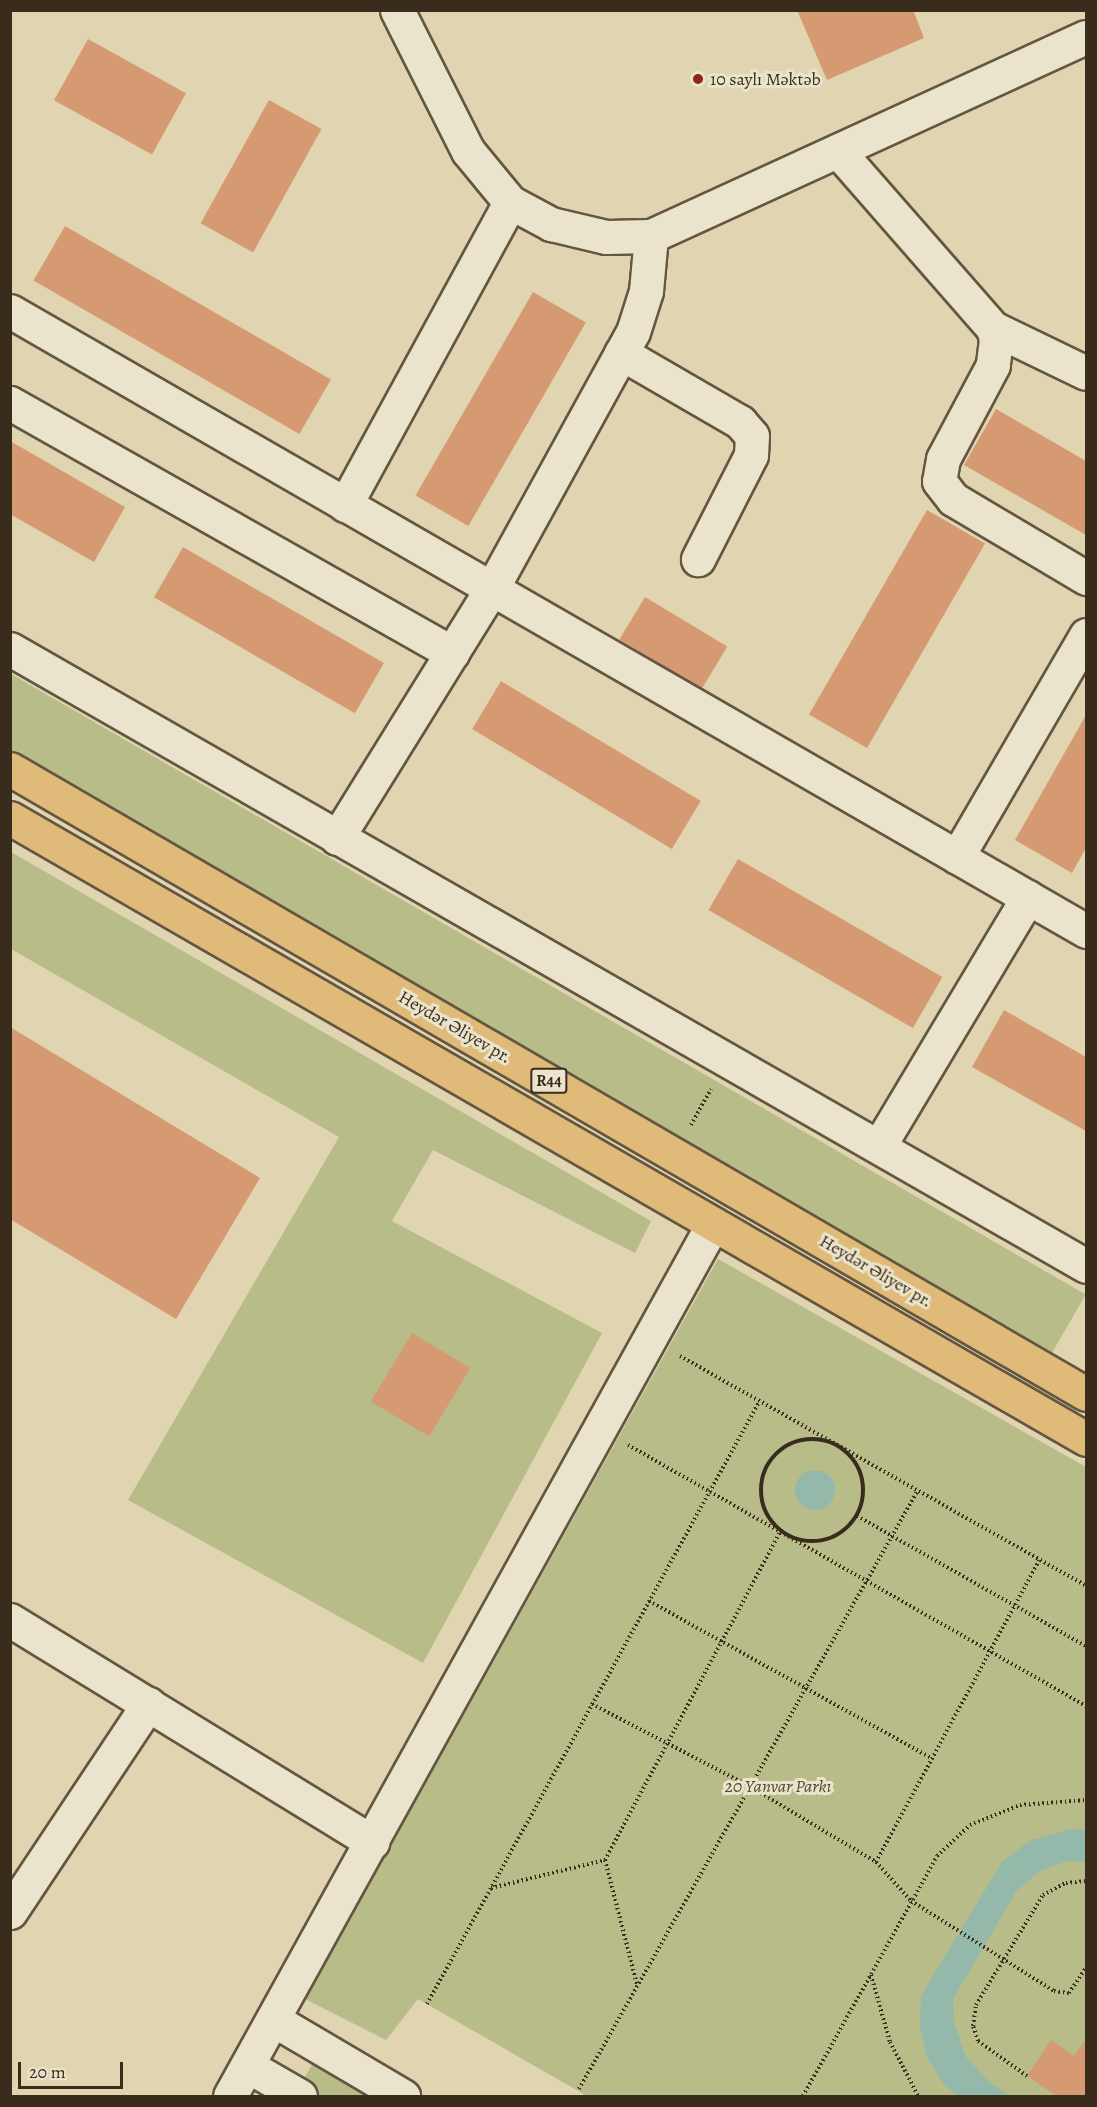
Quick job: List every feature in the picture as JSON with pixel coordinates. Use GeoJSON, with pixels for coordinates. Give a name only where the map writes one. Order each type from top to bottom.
{"type":"FeatureCollection","features":[{"type":"Feature","properties":{"kind":"main road","name":"Heydər Əliyev pr."},"geometry":{"type":"LineString","coordinates":[[10,769],[1086,1394]]}},
{"type":"Feature","properties":{"kind":"main road","name":"R44"},"geometry":{"type":"LineString","coordinates":[[10,818],[1086,1439]]}},
{"type":"Feature","properties":{"kind":"street"},"geometry":{"type":"LineString","coordinates":[[397,10],[468,151],[510,202],[551,224],[606,237],[651,236],[1086,37]]}},
{"type":"Feature","properties":{"kind":"street"},"geometry":{"type":"LineString","coordinates":[[838,151],[993,328],[1086,373]]}},
{"type":"Feature","properties":{"kind":"street"},"geometry":{"type":"LineString","coordinates":[[345,505],[510,202]]}},
{"type":"Feature","properties":{"kind":"street"},"geometry":{"type":"LineString","coordinates":[[337,838],[491,590],[633,332],[646,291],[651,236]]}},
{"type":"Feature","properties":{"kind":"street"},"geometry":{"type":"LineString","coordinates":[[10,310],[491,590],[1086,931]]}},
{"type":"Feature","properties":{"kind":"street"},"geometry":{"type":"LineString","coordinates":[[993,328],[996,339],[993,364],[943,459],[939,481],[953,500],[1086,578]]}},
{"type":"Feature","properties":{"kind":"street"},"geometry":{"type":"LineString","coordinates":[[621,353],[740,422],[752,436],[751,455],[698,559]]}},
{"type":"Feature","properties":{"kind":"street"},"geometry":{"type":"LineString","coordinates":[[10,403],[452,653]]}},
{"type":"Feature","properties":{"kind":"street"},"geometry":{"type":"LineString","coordinates":[[957,857],[1086,634]]}},
{"type":"Feature","properties":{"kind":"street"},"geometry":{"type":"LineString","coordinates":[[10,649],[1086,1266]]}},
{"type":"Feature","properties":{"kind":"street"},"geometry":{"type":"LineString","coordinates":[[879,1146],[1028,897]]}},
{"type":"Feature","properties":{"kind":"street"},"geometry":{"type":"LineString","coordinates":[[230,2097],[713,1224]]}},
{"type":"Feature","properties":{"kind":"street"},"geometry":{"type":"LineString","coordinates":[[10,1620],[372,1842]]}},
{"type":"Feature","properties":{"kind":"street"},"geometry":{"type":"LineString","coordinates":[[10,1912],[147,1704]]}},
{"type":"Feature","properties":{"kind":"street"},"geometry":{"type":"LineString","coordinates":[[274,2020],[403,2097]]}},
{"type":"Feature","properties":{"kind":"street"},"geometry":{"type":"LineString","coordinates":[[248,2066],[300,2097]]}},
{"type":"Feature","properties":{"kind":"path"},"geometry":{"type":"LineString","coordinates":[[674,1154],[728,1059]]}},
{"type":"Feature","properties":{"kind":"path"},"geometry":{"type":"LineString","coordinates":[[649,1338],[1086,1586]]}},
{"type":"Feature","properties":{"kind":"path"},"geometry":{"type":"LineString","coordinates":[[427,2004],[759,1402]]}},
{"type":"Feature","properties":{"kind":"path"},"geometry":{"type":"LineString","coordinates":[[599,1428],[1086,1706]]}},
{"type":"Feature","properties":{"kind":"path"},"geometry":{"type":"LineString","coordinates":[[817,1438],[835,1444],[850,1455],[860,1471],[864,1490],[857,1516],[835,1536],[816,1541],[798,1539],[781,1531],[768,1517],[761,1499],[761,1480],[768,1462],[798,1440],[817,1438]]}},
{"type":"Feature","properties":{"kind":"path"},"geometry":{"type":"LineString","coordinates":[[579,2089],[918,1490]]}},
{"type":"Feature","properties":{"kind":"path"},"geometry":{"type":"LineString","coordinates":[[857,1516],[1086,1646]]}},
{"type":"Feature","properties":{"kind":"path"},"geometry":{"type":"LineString","coordinates":[[637,1986],[605,1860],[781,1531]]}},
{"type":"Feature","properties":{"kind":"path"},"geometry":{"type":"LineString","coordinates":[[876,1862],[1039,1560]]}},
{"type":"Feature","properties":{"kind":"path"},"geometry":{"type":"LineString","coordinates":[[649,1601],[931,1758]]}},
{"type":"Feature","properties":{"kind":"path"},"geometry":{"type":"LineString","coordinates":[[592,1704],[749,1786],[876,1862],[911,1901],[1003,1956],[1054,1991],[1069,1993],[1086,1968]]}},
{"type":"Feature","properties":{"kind":"path"},"geometry":{"type":"LineString","coordinates":[[803,2097],[937,1856],[970,1826],[1020,1805],[1086,1800]]}},
{"type":"Feature","properties":{"kind":"path"},"geometry":{"type":"LineString","coordinates":[[491,1888],[605,1860]]}},
{"type":"Feature","properties":{"kind":"path"},"geometry":{"type":"LineString","coordinates":[[1027,2076],[978,2041],[973,2026],[976,2005],[1003,1956],[1043,1895],[1065,1883],[1086,1881]]}},
{"type":"Feature","properties":{"kind":"path"},"geometry":{"type":"LineString","coordinates":[[871,1974],[890,2042],[918,2097]]}},
{"type":"Feature","properties":{"kind":"green space"},"geometry":{"type":"Polygon","coordinates":[[[11,674],[1086,1294],[1051,1355],[10,754],[11,674]]]}},
{"type":"Feature","properties":{"kind":"green space"},"geometry":{"type":"Polygon","coordinates":[[[11,852],[651,1221],[635,1253],[433,1150],[392,1221],[602,1333],[423,1663],[128,1500],[339,1137],[11,949],[11,852]]]}},
{"type":"Feature","properties":{"kind":"green space","name":"20 Yanvar Parkı"},"geometry":{"type":"Polygon","coordinates":[[[718,1259],[1086,1467],[1086,2096],[587,2096],[418,1999],[386,2040],[305,1999],[718,1259]]]}},
{"type":"Feature","properties":{"kind":"green space"},"geometry":{"type":"Polygon","coordinates":[[[313,2063],[371,2096],[294,2096],[313,2063]]]}},
{"type":"Feature","properties":{"kind":"shaded area"},"geometry":{"type":"Polygon","coordinates":[[[815,1470],[829,1476],[835,1490],[829,1504],[815,1510],[801,1504],[795,1490],[801,1476],[815,1470]]]}},
{"type":"Feature","properties":{"kind":"shaded area"},"geometry":{"type":"Polygon","coordinates":[[[1073,1829],[1086,1830],[1086,1863],[1067,1861],[1040,1871],[1017,1890],[953,1999],[954,2022],[966,2057],[989,2082],[1010,2096],[959,2096],[946,2087],[927,2058],[920,2027],[921,1996],[1002,1862],[1031,1840],[1073,1829]]]}},
{"type":"Feature","properties":{"kind":"building"},"geometry":{"type":"Polygon","coordinates":[[[797,10],[913,10],[924,38],[827,80],[797,10]]]}},
{"type":"Feature","properties":{"kind":"building"},"geometry":{"type":"Polygon","coordinates":[[[88,39],[186,93],[152,155],[54,100],[88,39]]]}},
{"type":"Feature","properties":{"kind":"building"},"geometry":{"type":"Polygon","coordinates":[[[269,100],[321,129],[253,252],[201,223],[269,100]]]}},
{"type":"Feature","properties":{"kind":"building"},"geometry":{"type":"Polygon","coordinates":[[[65,226],[331,380],[299,434],[34,281],[65,226]]]}},
{"type":"Feature","properties":{"kind":"building"},"geometry":{"type":"Polygon","coordinates":[[[533,292],[586,322],[468,526],[416,496],[533,292]]]}},
{"type":"Feature","properties":{"kind":"building"},"geometry":{"type":"Polygon","coordinates":[[[996,409],[1086,461],[1086,535],[964,465],[996,409]]]}},
{"type":"Feature","properties":{"kind":"building"},"geometry":{"type":"Polygon","coordinates":[[[10,441],[125,507],[94,562],[10,514],[10,441]]]}},
{"type":"Feature","properties":{"kind":"building"},"geometry":{"type":"Polygon","coordinates":[[[927,510],[985,544],[867,748],[809,714],[927,510]]]}},
{"type":"Feature","properties":{"kind":"building"},"geometry":{"type":"Polygon","coordinates":[[[183,547],[384,663],[355,713],[154,597],[183,547]]]}},
{"type":"Feature","properties":{"kind":"building"},"geometry":{"type":"Polygon","coordinates":[[[645,597],[727,646],[702,689],[619,640],[645,597]]]}},
{"type":"Feature","properties":{"kind":"building"},"geometry":{"type":"Polygon","coordinates":[[[501,681],[701,801],[672,849],[472,729],[501,681]]]}},
{"type":"Feature","properties":{"kind":"building"},"geometry":{"type":"Polygon","coordinates":[[[1086,715],[1086,848],[1072,873],[1015,840],[1086,715]]]}},
{"type":"Feature","properties":{"kind":"building"},"geometry":{"type":"Polygon","coordinates":[[[738,859],[942,977],[913,1028],[708,910],[738,859]]]}},
{"type":"Feature","properties":{"kind":"building"},"geometry":{"type":"Polygon","coordinates":[[[1004,1010],[1086,1057],[1086,1131],[972,1067],[1004,1010]]]}},
{"type":"Feature","properties":{"kind":"building"},"geometry":{"type":"Polygon","coordinates":[[[10,1027],[260,1178],[176,1319],[10,1219],[10,1027]]]}},
{"type":"Feature","properties":{"kind":"building"},"geometry":{"type":"Polygon","coordinates":[[[412,1333],[470,1368],[429,1437],[371,1402],[412,1333]]]}},
{"type":"Feature","properties":{"kind":"building"},"geometry":{"type":"Polygon","coordinates":[[[1086,2039],[1086,2096],[1057,2096],[1027,2076],[1051,2040],[1074,2056],[1086,2039]]]}},
{"type":"Feature","properties":{"kind":"place","name":"10 saylı Məktəb"},"geometry":{"type":"Point","coordinates":[698,79]}}]}
